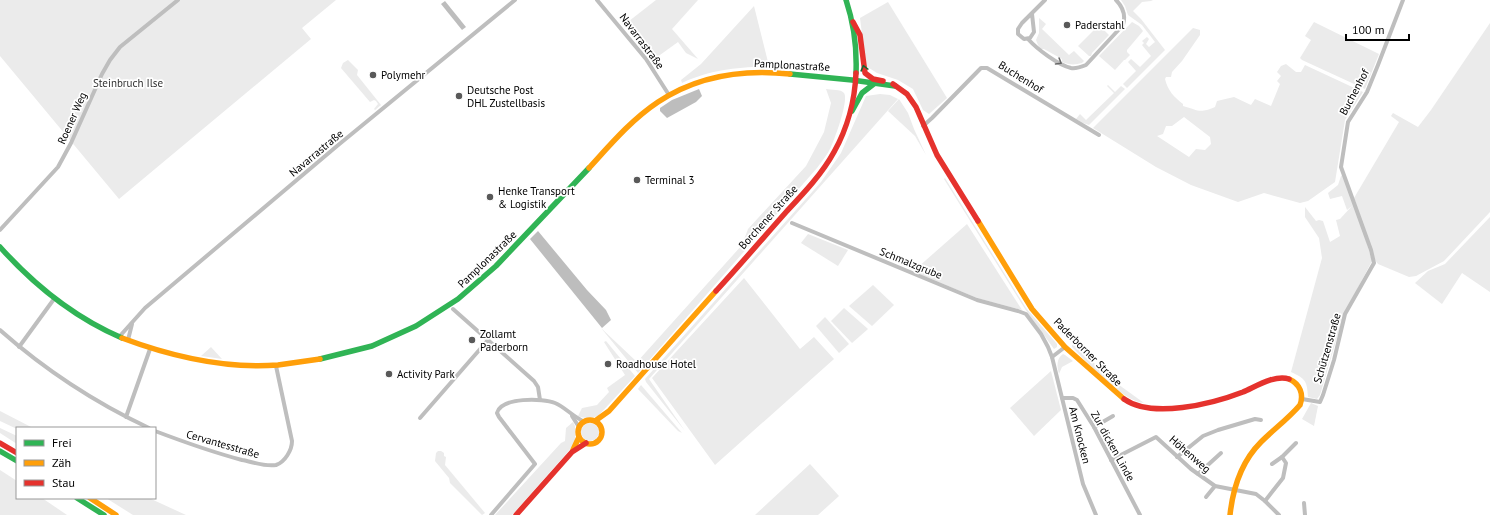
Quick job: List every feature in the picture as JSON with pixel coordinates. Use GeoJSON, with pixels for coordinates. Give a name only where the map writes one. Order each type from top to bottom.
{"type":"FeatureCollection","features":[{"type":"Feature","properties":{"kind":"main road","name":"Borchener Straße"},"geometry":{"type":"LineString","coordinates":[[601,426],[609,411],[822,172],[835,150],[848,118],[856,80],[856,53],[853,22],[846,0]]}},
{"type":"Feature","properties":{"kind":"main road"},"geometry":{"type":"LineString","coordinates":[[853,22],[860,35],[865,73],[873,79],[890,83],[895,86]]}},
{"type":"Feature","properties":{"kind":"main road","name":"Pamplonastraße"},"geometry":{"type":"LineString","coordinates":[[0,247],[28,276],[54,299],[89,322],[150,349],[178,357],[213,363],[252,366],[276,366],[326,359],[371,346],[415,327],[451,305],[477,285],[621,133],[643,113],[669,95],[703,81],[744,73],[761,72],[856,80]]}},
{"type":"Feature","properties":{"kind":"main road"},"geometry":{"type":"LineString","coordinates":[[856,80],[895,86]]}},
{"type":"Feature","properties":{"kind":"main road"},"geometry":{"type":"LineString","coordinates":[[848,118],[862,93],[875,83]]}},
{"type":"Feature","properties":{"kind":"main road","name":"Paderborner Straße"},"geometry":{"type":"LineString","coordinates":[[895,86],[907,94],[916,107],[923,126],[937,155],[1032,309],[1065,347],[1118,396],[1131,404],[1147,408],[1172,408],[1202,404],[1241,393],[1275,379],[1285,378],[1295,382],[1300,389],[1302,399]]}},
{"type":"Feature","properties":{"kind":"main road"},"geometry":{"type":"LineString","coordinates":[[1230,515],[1234,490],[1244,464],[1259,444],[1297,409],[1302,399]]}},
{"type":"Feature","properties":{"kind":"main road","name":"Borchener Straße"},"geometry":{"type":"LineString","coordinates":[[594,421],[609,411]]}},
{"type":"Feature","properties":{"kind":"main road"},"geometry":{"type":"LineString","coordinates":[[572,452],[579,437],[579,427],[585,422],[594,421],[601,426],[602,434],[599,440],[593,444],[586,443],[579,437]]}},
{"type":"Feature","properties":{"kind":"main road"},"geometry":{"type":"LineString","coordinates":[[0,443],[16,452]]}},
{"type":"Feature","properties":{"kind":"main road"},"geometry":{"type":"LineString","coordinates":[[516,515],[572,452],[586,443]]}},
{"type":"Feature","properties":{"kind":"main road"},"geometry":{"type":"LineString","coordinates":[[0,451],[16,460]]}},
{"type":"Feature","properties":{"kind":"main road"},"geometry":{"type":"LineString","coordinates":[[79,499],[104,515]]}},
{"type":"Feature","properties":{"kind":"main road"},"geometry":{"type":"LineString","coordinates":[[92,499],[116,515]]}},
{"type":"Feature","properties":{"kind":"street","name":"Roener Weg"},"geometry":{"type":"LineString","coordinates":[[0,230],[58,167],[110,60],[120,48],[178,0]]}},
{"type":"Feature","properties":{"kind":"street","name":"Navarrastraße"},"geometry":{"type":"LineString","coordinates":[[120,337],[144,308],[515,0]]}},
{"type":"Feature","properties":{"kind":"street","name":"Navarrastraße"},"geometry":{"type":"LineString","coordinates":[[597,0],[646,59],[669,95]]}},
{"type":"Feature","properties":{"kind":"street"},"geometry":{"type":"LineString","coordinates":[[1045,0],[1022,23],[1018,29],[1018,34],[1021,38],[1028,39],[1034,46],[1064,65],[1073,68],[1086,65],[1123,25],[1124,12],[1116,0]]}},
{"type":"Feature","properties":{"kind":"street","name":"Buchenhof"},"geometry":{"type":"LineString","coordinates":[[1374,263],[1371,250],[1341,167],[1342,153],[1348,122],[1367,92],[1402,0]]}},
{"type":"Feature","properties":{"kind":"street"},"geometry":{"type":"LineString","coordinates":[[1028,39],[1034,32],[1032,14]]}},
{"type":"Feature","properties":{"kind":"street","name":"Buchenhof"},"geometry":{"type":"LineString","coordinates":[[923,126],[981,68],[987,68],[1099,135]]}},
{"type":"Feature","properties":{"kind":"street","name":"Schmalzgrube"},"geometry":{"type":"LineString","coordinates":[[792,223],[977,300],[1026,314]]}},
{"type":"Feature","properties":{"kind":"street","name":"Schützenstraße"},"geometry":{"type":"LineString","coordinates":[[1302,399],[1320,402],[1324,395],[1345,314],[1374,263]]}},
{"type":"Feature","properties":{"kind":"street"},"geometry":{"type":"LineString","coordinates":[[19,347],[54,299]]}},
{"type":"Feature","properties":{"kind":"street"},"geometry":{"type":"LineString","coordinates":[[453,309],[538,386],[540,400]]}},
{"type":"Feature","properties":{"kind":"street","name":"Am Knocken"},"geometry":{"type":"LineString","coordinates":[[1026,314],[1041,334],[1052,357],[1083,484],[1096,515]]}},
{"type":"Feature","properties":{"kind":"street","name":"Navarrastraße"},"geometry":{"type":"LineString","coordinates":[[128,340],[132,324]]}},
{"type":"Feature","properties":{"kind":"street"},"geometry":{"type":"LineString","coordinates":[[0,330],[19,347],[66,381],[126,417],[147,427]]}},
{"type":"Feature","properties":{"kind":"street"},"geometry":{"type":"LineString","coordinates":[[420,418],[488,340]]}},
{"type":"Feature","properties":{"kind":"street"},"geometry":{"type":"LineString","coordinates":[[1052,357],[1065,347]]}},
{"type":"Feature","properties":{"kind":"street"},"geometry":{"type":"LineString","coordinates":[[126,417],[150,349]]}},
{"type":"Feature","properties":{"kind":"street","name":"Cervantesstraße"},"geometry":{"type":"LineString","coordinates":[[156,431],[200,448],[221,454],[263,465],[276,464],[284,459],[292,447],[276,366]]}},
{"type":"Feature","properties":{"kind":"street","name":"Zur dicken Linde"},"geometry":{"type":"LineString","coordinates":[[1062,398],[1073,398],[1077,400],[1094,427],[1140,515]]}},
{"type":"Feature","properties":{"kind":"street"},"geometry":{"type":"LineString","coordinates":[[491,515],[535,464],[499,417],[498,411],[506,404],[517,401],[549,401],[560,405],[570,414],[579,427]]}},
{"type":"Feature","properties":{"kind":"street"},"geometry":{"type":"LineString","coordinates":[[570,414],[585,422]]}},
{"type":"Feature","properties":{"kind":"street"},"geometry":{"type":"LineString","coordinates":[[1094,427],[1113,416]]}},
{"type":"Feature","properties":{"kind":"street"},"geometry":{"type":"LineString","coordinates":[[1177,456],[1199,439],[1218,430],[1255,419],[1261,420]]}},
{"type":"Feature","properties":{"kind":"street","name":"Höhenweg"},"geometry":{"type":"LineString","coordinates":[[1112,460],[1156,437],[1198,474],[1215,486],[1256,494],[1279,515]]}},
{"type":"Feature","properties":{"kind":"street"},"geometry":{"type":"LineString","coordinates":[[1272,464],[1282,457],[1296,443]]}},
{"type":"Feature","properties":{"kind":"street"},"geometry":{"type":"LineString","coordinates":[[1198,474],[1221,453]]}},
{"type":"Feature","properties":{"kind":"street"},"geometry":{"type":"LineString","coordinates":[[1265,501],[1283,478],[1286,463],[1282,457]]}},
{"type":"Feature","properties":{"kind":"street","name":"Höhenweg"},"geometry":{"type":"LineString","coordinates":[[1206,497],[1215,486]]}},
{"type":"Feature","properties":{"kind":"street"},"geometry":{"type":"LineString","coordinates":[[1304,503],[1305,515]]}},
{"type":"Feature","properties":{"kind":"green space","name":"Steinbruch Ilse"},"geometry":{"type":"Polygon","coordinates":[[[0,0],[336,0],[302,28],[311,39],[119,199],[0,56],[0,0]]]}},
{"type":"Feature","properties":{"kind":"green space"},"geometry":{"type":"Polygon","coordinates":[[[656,0],[698,0],[672,29],[698,59],[686,53],[678,42],[653,60],[624,25],[656,0]]]}},
{"type":"Feature","properties":{"kind":"green space"},"geometry":{"type":"Polygon","coordinates":[[[1121,0],[1153,0],[1142,2],[1133,11],[1165,50],[1127,88],[1123,84],[1136,71],[1128,62],[1131,59],[1140,67],[1151,56],[1142,45],[1144,43],[1142,41],[1147,37],[1149,39],[1146,44],[1149,47],[1155,42],[1142,25],[1128,15],[1121,0]]]}},
{"type":"Feature","properties":{"kind":"green space"},"geometry":{"type":"Polygon","coordinates":[[[888,2],[947,98],[929,114],[923,110],[913,89],[898,80],[877,73],[866,66],[860,18],[888,2]]]}},
{"type":"Feature","properties":{"kind":"green space"},"geometry":{"type":"Polygon","coordinates":[[[754,6],[769,66],[714,72],[682,83],[681,80],[701,64],[754,6]]]}},
{"type":"Feature","properties":{"kind":"green space"},"geometry":{"type":"Polygon","coordinates":[[[1039,18],[1046,24],[1042,29],[1069,55],[1074,51],[1084,61],[1082,63],[1072,64],[1062,62],[1062,59],[1044,49],[1041,49],[1036,40],[1039,33],[1039,18]]]}},
{"type":"Feature","properties":{"kind":"green space"},"geometry":{"type":"Polygon","coordinates":[[[1132,22],[1139,26],[1143,31],[1127,50],[1130,55],[1115,70],[1099,56],[1132,22]]]}},
{"type":"Feature","properties":{"kind":"green space"},"geometry":{"type":"Polygon","coordinates":[[[1314,22],[1379,54],[1365,89],[1300,58],[1311,40],[1305,36],[1314,22]]]}},
{"type":"Feature","properties":{"kind":"green space"},"geometry":{"type":"Polygon","coordinates":[[[1490,23],[1490,212],[1444,261],[1416,276],[1409,277],[1378,264],[1375,260],[1354,198],[1399,122],[1391,116],[1393,113],[1418,127],[1490,23]]]}},
{"type":"Feature","properties":{"kind":"green space"},"geometry":{"type":"Polygon","coordinates":[[[1099,25],[1109,35],[1091,56],[1089,56],[1078,46],[1099,25]]]}},
{"type":"Feature","properties":{"kind":"green space"},"geometry":{"type":"Polygon","coordinates":[[[1193,28],[1200,30],[1200,35],[1182,61],[1172,72],[1171,77],[1166,77],[1165,79],[1174,96],[1183,104],[1183,106],[1202,111],[1215,107],[1217,101],[1234,97],[1251,105],[1255,99],[1271,106],[1280,84],[1277,81],[1281,76],[1277,72],[1281,66],[1286,64],[1296,72],[1301,72],[1305,65],[1363,92],[1345,120],[1335,182],[1308,201],[1300,203],[1264,193],[1238,202],[1191,185],[1156,167],[1093,128],[1193,28]],[[1184,117],[1172,126],[1166,126],[1163,134],[1157,136],[1189,157],[1196,149],[1205,150],[1211,144],[1210,137],[1184,117]]]}},
{"type":"Feature","properties":{"kind":"green space"},"geometry":{"type":"Polygon","coordinates":[[[348,60],[358,70],[357,75],[381,105],[375,110],[374,109],[378,104],[376,101],[374,100],[370,102],[341,68],[343,63],[348,60]]]}},
{"type":"Feature","properties":{"kind":"green space"},"geometry":{"type":"Polygon","coordinates":[[[1108,85],[1115,92],[1121,86],[1125,89],[1089,125],[1076,119],[1080,114],[1086,120],[1114,93],[1107,86],[1108,85]]]}},
{"type":"Feature","properties":{"kind":"green space"},"geometry":{"type":"Polygon","coordinates":[[[826,89],[841,91],[844,93],[845,97],[845,103],[838,128],[827,155],[638,373],[601,328],[637,362],[742,245],[748,229],[806,166],[824,132],[831,103],[826,89]]]}},
{"type":"Feature","properties":{"kind":"green space"},"geometry":{"type":"Polygon","coordinates":[[[880,94],[890,95],[898,99],[649,379],[685,431],[645,379],[821,182],[841,153],[866,96],[880,94]]]}},
{"type":"Feature","properties":{"kind":"green space"},"geometry":{"type":"Polygon","coordinates":[[[899,99],[908,113],[926,155],[915,136],[888,111],[899,99]]]}},
{"type":"Feature","properties":{"kind":"green space"},"geometry":{"type":"Polygon","coordinates":[[[1343,175],[1372,261],[1344,314],[1320,395],[1317,399],[1308,397],[1305,381],[1291,372],[1322,258],[1319,238],[1305,217],[1305,207],[1316,221],[1323,221],[1330,242],[1340,236],[1336,220],[1340,219],[1352,206],[1347,210],[1342,196],[1330,199],[1328,193],[1338,185],[1341,176],[1343,175]]]}},
{"type":"Feature","properties":{"kind":"green space"},"geometry":{"type":"Polygon","coordinates":[[[945,178],[1026,308],[1057,344],[1057,347],[1054,349],[1025,309],[944,179],[945,178]]]}},
{"type":"Feature","properties":{"kind":"green space"},"geometry":{"type":"Polygon","coordinates":[[[1490,217],[1490,292],[1462,273],[1442,304],[1415,283],[1428,271],[1445,264],[1490,217]]]}},
{"type":"Feature","properties":{"kind":"green space"},"geometry":{"type":"Polygon","coordinates":[[[967,224],[1022,310],[977,298],[917,273],[917,268],[967,224]]]}},
{"type":"Feature","properties":{"kind":"green space"},"geometry":{"type":"Polygon","coordinates":[[[808,234],[848,250],[838,266],[801,243],[808,234]]]}},
{"type":"Feature","properties":{"kind":"green space"},"geometry":{"type":"Polygon","coordinates":[[[744,278],[800,349],[814,337],[834,359],[715,465],[652,378],[744,278]]]}},
{"type":"Feature","properties":{"kind":"green space"},"geometry":{"type":"Polygon","coordinates":[[[873,285],[894,305],[872,326],[849,306],[873,285]]]}},
{"type":"Feature","properties":{"kind":"green space"},"geometry":{"type":"Polygon","coordinates":[[[844,308],[868,329],[852,343],[831,321],[844,308]]]}},
{"type":"Feature","properties":{"kind":"green space"},"geometry":{"type":"Polygon","coordinates":[[[825,317],[849,344],[839,353],[816,326],[825,317]]]}},
{"type":"Feature","properties":{"kind":"green space"},"geometry":{"type":"Polygon","coordinates":[[[606,341],[635,376],[598,416],[583,418],[578,416],[582,408],[597,405],[609,392],[607,388],[625,375],[604,342],[606,341]]]}},
{"type":"Feature","properties":{"kind":"green space"},"geometry":{"type":"Polygon","coordinates":[[[1072,345],[1115,382],[1144,403],[1135,401],[1116,389],[1072,347],[1072,345]]]}},
{"type":"Feature","properties":{"kind":"green space"},"geometry":{"type":"Polygon","coordinates":[[[211,347],[222,359],[201,356],[211,347]]]}},
{"type":"Feature","properties":{"kind":"green space"},"geometry":{"type":"Polygon","coordinates":[[[1063,354],[1073,361],[1062,367],[1059,374],[1059,358],[1063,354]]]}},
{"type":"Feature","properties":{"kind":"green space"},"geometry":{"type":"Polygon","coordinates":[[[1051,371],[1061,410],[1034,436],[1010,408],[1051,371]]]}},
{"type":"Feature","properties":{"kind":"green space"},"geometry":{"type":"Polygon","coordinates":[[[641,385],[682,433],[678,431],[638,389],[641,385]]]}},
{"type":"Feature","properties":{"kind":"green space"},"geometry":{"type":"Polygon","coordinates":[[[1311,403],[1318,406],[1314,426],[1302,419],[1311,403]]]}},
{"type":"Feature","properties":{"kind":"green space"},"geometry":{"type":"Polygon","coordinates":[[[0,411],[31,427],[16,427],[16,429],[0,421],[0,411]]]}},
{"type":"Feature","properties":{"kind":"green space"},"geometry":{"type":"Polygon","coordinates":[[[573,422],[575,426],[575,443],[566,454],[512,515],[495,515],[561,443],[565,441],[566,428],[573,422]]]}},
{"type":"Feature","properties":{"kind":"green space"},"geometry":{"type":"Polygon","coordinates":[[[586,423],[594,423],[599,428],[597,439],[594,441],[586,441],[581,436],[581,428],[586,423]]]}},
{"type":"Feature","properties":{"kind":"green space"},"geometry":{"type":"Polygon","coordinates":[[[0,428],[16,436],[16,443],[0,433],[0,428]]]}},
{"type":"Feature","properties":{"kind":"green space"},"geometry":{"type":"Polygon","coordinates":[[[438,451],[444,453],[444,456],[446,457],[445,465],[485,513],[482,515],[450,483],[449,478],[435,461],[436,453],[438,451]]]}},
{"type":"Feature","properties":{"kind":"green space"},"geometry":{"type":"Polygon","coordinates":[[[810,464],[839,496],[818,515],[755,515],[810,464]]]}},
{"type":"Feature","properties":{"kind":"green space"},"geometry":{"type":"Polygon","coordinates":[[[0,470],[16,480],[16,499],[43,499],[67,515],[0,515],[0,470]]]}},
{"type":"Feature","properties":{"kind":"green space"},"geometry":{"type":"Polygon","coordinates":[[[108,499],[151,499],[186,515],[133,515],[108,499]]]}},
{"type":"Feature","properties":{"kind":"shaded area"},"geometry":{"type":"Polygon","coordinates":[[[445,1],[466,27],[462,30],[441,4],[445,1]]]}},
{"type":"Feature","properties":{"kind":"shaded area"},"geometry":{"type":"Polygon","coordinates":[[[699,89],[702,96],[696,102],[667,118],[660,111],[660,108],[672,100],[699,89]]]}},
{"type":"Feature","properties":{"kind":"shaded area"},"geometry":{"type":"Polygon","coordinates":[[[538,231],[587,290],[606,310],[611,320],[602,328],[530,239],[538,231]]]}},
{"type":"Feature","properties":{"kind":"traffic: fast"},"geometry":{"type":"LineString","coordinates":[[846,0],[854,36],[856,73]]}},
{"type":"Feature","properties":{"kind":"traffic: fast"},"geometry":{"type":"LineString","coordinates":[[790,74],[895,86]]}},
{"type":"Feature","properties":{"kind":"traffic: fast"},"geometry":{"type":"LineString","coordinates":[[852,111],[862,93],[875,83]]}},
{"type":"Feature","properties":{"kind":"traffic: fast"},"geometry":{"type":"LineString","coordinates":[[320,359],[372,346],[416,326],[458,299],[496,266],[589,168]]}},
{"type":"Feature","properties":{"kind":"traffic: fast"},"geometry":{"type":"LineString","coordinates":[[0,247],[27,275],[56,299],[87,320],[122,338]]}},
{"type":"Feature","properties":{"kind":"traffic: fast"},"geometry":{"type":"LineString","coordinates":[[0,451],[16,460]]}},
{"type":"Feature","properties":{"kind":"traffic: fast"},"geometry":{"type":"LineString","coordinates":[[79,499],[104,515]]}},
{"type":"Feature","properties":{"kind":"traffic: slow"},"geometry":{"type":"LineString","coordinates":[[589,168],[621,133],[648,109],[673,93],[705,80],[721,76],[755,73],[790,74]]}},
{"type":"Feature","properties":{"kind":"traffic: slow"},"geometry":{"type":"LineString","coordinates":[[978,221],[1032,309],[1065,347],[1124,399]]}},
{"type":"Feature","properties":{"kind":"traffic: slow"},"geometry":{"type":"LineString","coordinates":[[595,421],[609,411],[716,291]]}},
{"type":"Feature","properties":{"kind":"traffic: slow"},"geometry":{"type":"LineString","coordinates":[[122,338],[179,356],[218,363],[258,366],[278,365],[320,359]]}},
{"type":"Feature","properties":{"kind":"traffic: slow"},"geometry":{"type":"LineString","coordinates":[[1230,515],[1236,485],[1248,458],[1261,442],[1300,405],[1302,397],[1300,390],[1296,384],[1289,379]]}},
{"type":"Feature","properties":{"kind":"traffic: slow"},"geometry":{"type":"LineString","coordinates":[[590,420],[599,423],[602,432],[599,441],[590,444],[581,441],[578,432],[581,423],[590,420]]}},
{"type":"Feature","properties":{"kind":"traffic: slow"},"geometry":{"type":"LineString","coordinates":[[573,450],[579,437]]}},
{"type":"Feature","properties":{"kind":"traffic: slow"},"geometry":{"type":"LineString","coordinates":[[92,499],[116,515]]}},
{"type":"Feature","properties":{"kind":"traffic: jam"},"geometry":{"type":"LineString","coordinates":[[853,22],[860,35],[865,73],[873,79],[883,81]]}},
{"type":"Feature","properties":{"kind":"traffic: jam"},"geometry":{"type":"LineString","coordinates":[[716,291],[806,190],[829,160],[839,143],[850,114],[856,73]]}},
{"type":"Feature","properties":{"kind":"traffic: jam"},"geometry":{"type":"LineString","coordinates":[[893,84],[907,94],[916,107],[937,155],[978,221]]}},
{"type":"Feature","properties":{"kind":"traffic: jam"},"geometry":{"type":"LineString","coordinates":[[1124,399],[1136,405],[1150,408],[1182,408],[1230,397],[1259,384],[1278,378],[1289,379]]}},
{"type":"Feature","properties":{"kind":"traffic: jam"},"geometry":{"type":"LineString","coordinates":[[0,443],[16,452]]}},
{"type":"Feature","properties":{"kind":"traffic: jam"},"geometry":{"type":"LineString","coordinates":[[516,515],[572,452],[586,443]]}},
{"type":"Feature","properties":{"kind":"place","name":"Paderstahl"},"geometry":{"type":"Point","coordinates":[1067,25]}},
{"type":"Feature","properties":{"kind":"place","name":"Polymehr"},"geometry":{"type":"Point","coordinates":[373,75]}},
{"type":"Feature","properties":{"kind":"place","name":"Deutsche Post DHL Zustellbasis"},"geometry":{"type":"Point","coordinates":[459,96]}},
{"type":"Feature","properties":{"kind":"place","name":"Terminal 3"},"geometry":{"type":"Point","coordinates":[637,180]}},
{"type":"Feature","properties":{"kind":"place","name":"Henke Transport & Logistik"},"geometry":{"type":"Point","coordinates":[490,197]}},
{"type":"Feature","properties":{"kind":"place","name":"Zollamt Paderborn"},"geometry":{"type":"Point","coordinates":[472,340]}},
{"type":"Feature","properties":{"kind":"place","name":"Roadhouse Hotel"},"geometry":{"type":"Point","coordinates":[608,364]}},
{"type":"Feature","properties":{"kind":"place","name":"Activity Park"},"geometry":{"type":"Point","coordinates":[389,374]}}]}
